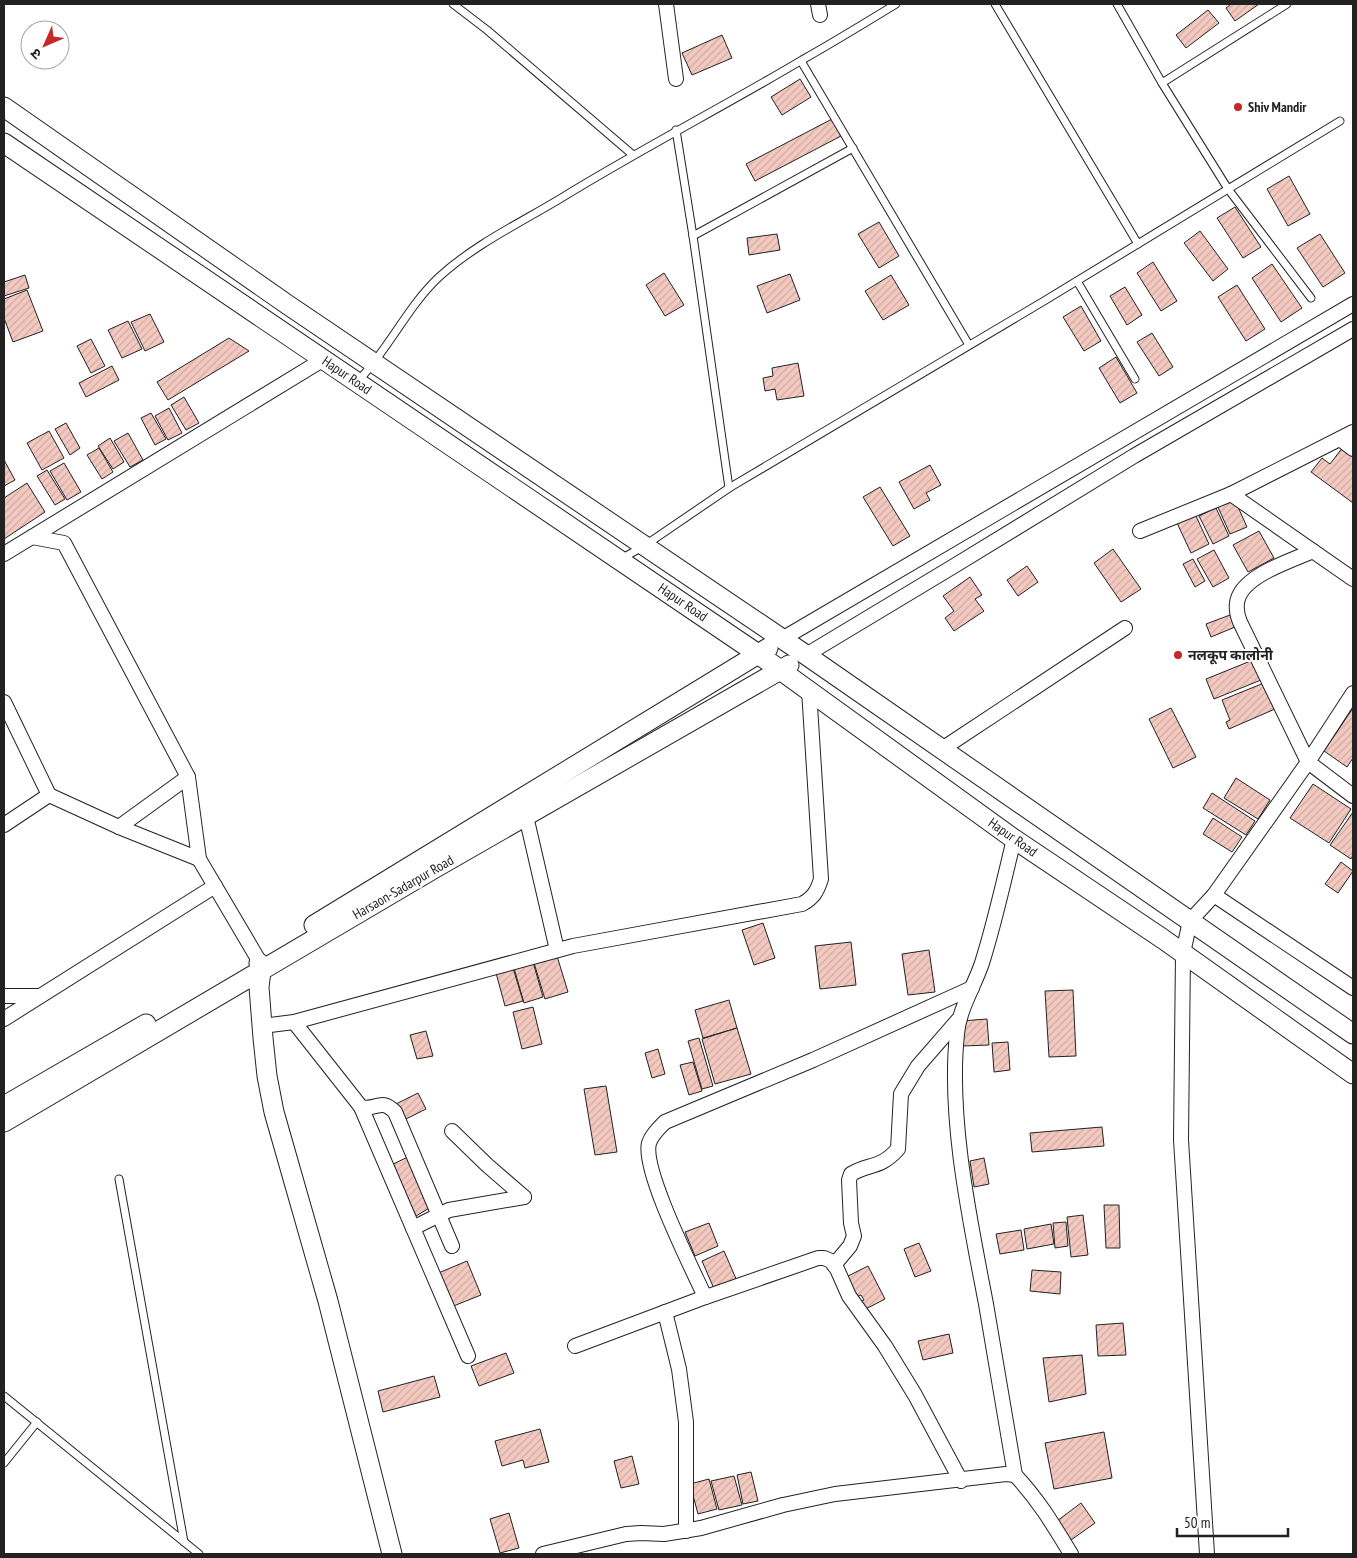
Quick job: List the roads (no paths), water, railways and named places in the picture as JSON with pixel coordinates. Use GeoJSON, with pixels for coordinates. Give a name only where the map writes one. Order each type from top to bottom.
{"type":"FeatureCollection","features":[{"type":"Feature","properties":{"kind":"main road","name":"Hapur Road"},"geometry":{"type":"LineString","coordinates":[[4,106],[374,364],[806,655],[1353,1034]]}},
{"type":"Feature","properties":{"kind":"main road","name":"Hapur Road"},"geometry":{"type":"LineString","coordinates":[[4,143],[758,654],[1014,838],[1183,953],[1353,1074]]}},
{"type":"Feature","properties":{"kind":"main road","name":"Harsaon-Sadarpur Road"},"geometry":{"type":"LineString","coordinates":[[4,1122],[782,639]]}},
{"type":"Feature","properties":{"kind":"main road","name":"Harsaon-Sadarpur Road"},"geometry":{"type":"LineString","coordinates":[[4,1106],[526,816],[806,655]]}},
{"type":"Feature","properties":{"kind":"main road"},"geometry":{"type":"LineString","coordinates":[[259,965],[259,986],[267,1076],[274,1112],[328,1301],[392,1554]]}},
{"type":"Feature","properties":{"kind":"street"},"geometry":{"type":"LineString","coordinates":[[666,4],[676,79]]}},
{"type":"Feature","properties":{"kind":"street"},"geometry":{"type":"LineString","coordinates":[[782,639],[1353,304]]}},
{"type":"Feature","properties":{"kind":"street"},"geometry":{"type":"LineString","coordinates":[[806,655],[1134,456],[1353,329]]}},
{"type":"Feature","properties":{"kind":"street"},"geometry":{"type":"LineString","coordinates":[[4,554],[324,359]]}},
{"type":"Feature","properties":{"kind":"street"},"geometry":{"type":"LineString","coordinates":[[1140,531],[1231,494],[1353,432]]}},
{"type":"Feature","properties":{"kind":"street"},"geometry":{"type":"LineString","coordinates":[[1340,439],[1353,449]]}},
{"type":"Feature","properties":{"kind":"street"},"geometry":{"type":"LineString","coordinates":[[1231,494],[1353,579]]}},
{"type":"Feature","properties":{"kind":"street"},"geometry":{"type":"LineString","coordinates":[[32,537],[64,543],[188,777],[199,859],[259,965]]}},
{"type":"Feature","properties":{"kind":"street"},"geometry":{"type":"LineString","coordinates":[[1313,551],[1257,576],[1241,591],[1237,604],[1240,622],[1308,762],[1353,796]]}},
{"type":"Feature","properties":{"kind":"street"},"geometry":{"type":"LineString","coordinates":[[942,749],[1125,628]]}},
{"type":"Feature","properties":{"kind":"street"},"geometry":{"type":"LineString","coordinates":[[262,1026],[294,1022],[573,946],[802,904],[812,898],[821,879],[809,690]]}},
{"type":"Feature","properties":{"kind":"street"},"geometry":{"type":"LineString","coordinates":[[1207,1554],[1181,1140],[1183,953],[1190,921],[1214,895],[1308,762],[1353,693]]}},
{"type":"Feature","properties":{"kind":"street"},"geometry":{"type":"LineString","coordinates":[[4,702],[49,795],[119,827],[199,859]]}},
{"type":"Feature","properties":{"kind":"street"},"geometry":{"type":"LineString","coordinates":[[119,827],[188,777]]}},
{"type":"Feature","properties":{"kind":"street"},"geometry":{"type":"LineString","coordinates":[[4,825],[49,795]]}},
{"type":"Feature","properties":{"kind":"street"},"geometry":{"type":"LineString","coordinates":[[526,816],[557,950]]}},
{"type":"Feature","properties":{"kind":"street"},"geometry":{"type":"LineString","coordinates":[[1014,838],[994,924],[981,966],[960,1017],[957,1032],[955,1060],[960,1151],[1015,1475],[1032,1494],[1049,1518],[1070,1554]]}},
{"type":"Feature","properties":{"kind":"street"},"geometry":{"type":"LineString","coordinates":[[4,1020],[215,886]]}},
{"type":"Feature","properties":{"kind":"street"},"geometry":{"type":"LineString","coordinates":[[1214,895],[1353,988]]}},
{"type":"Feature","properties":{"kind":"street"},"geometry":{"type":"LineString","coordinates":[[705,1297],[661,1200],[651,1168],[648,1152],[649,1143],[655,1132],[666,1122],[804,1064],[972,988]]}},
{"type":"Feature","properties":{"kind":"street"},"geometry":{"type":"LineString","coordinates":[[4,996],[40,996]]}},
{"type":"Feature","properties":{"kind":"street"},"geometry":{"type":"LineString","coordinates":[[834,1265],[850,1246],[854,1236],[851,1223],[849,1180],[851,1174],[884,1162],[898,1149],[901,1094],[918,1066],[960,1017]]}},
{"type":"Feature","properties":{"kind":"street"},"geometry":{"type":"LineString","coordinates":[[294,1022],[361,1107],[468,1356]]}},
{"type":"Feature","properties":{"kind":"street"},"geometry":{"type":"LineString","coordinates":[[361,1107],[366,1108],[383,1104],[388,1105],[395,1112],[452,1246]]}},
{"type":"Feature","properties":{"kind":"street"},"geometry":{"type":"LineString","coordinates":[[413,1228],[449,1210],[524,1197],[452,1131]]}},
{"type":"Feature","properties":{"kind":"street"},"geometry":{"type":"LineString","coordinates":[[575,1346],[705,1297],[818,1258],[824,1258],[834,1265],[849,1296],[885,1346],[915,1395],[961,1481]]}},
{"type":"Feature","properties":{"kind":"street"},"geometry":{"type":"LineString","coordinates":[[665,1312],[679,1369],[686,1422],[686,1531]]}},
{"type":"Feature","properties":{"kind":"street"},"geometry":{"type":"LineString","coordinates":[[543,1554],[626,1534],[664,1534],[720,1524],[783,1504],[810,1499],[915,1484],[961,1481],[1006,1474],[1015,1475]]}},
{"type":"Feature","properties":{"kind":"lane"},"geometry":{"type":"LineString","coordinates":[[453,4],[487,30],[633,155]]}},
{"type":"Feature","properties":{"kind":"lane"},"geometry":{"type":"LineString","coordinates":[[357,382],[374,364],[422,296],[439,277],[455,264],[504,231],[676,130],[801,61],[896,4]]}},
{"type":"Feature","properties":{"kind":"lane"},"geometry":{"type":"LineString","coordinates":[[995,4],[1138,244]]}},
{"type":"Feature","properties":{"kind":"lane"},"geometry":{"type":"LineString","coordinates":[[1117,4],[1162,83],[1228,189],[1311,298]]}},
{"type":"Feature","properties":{"kind":"lane"},"geometry":{"type":"LineString","coordinates":[[1162,83],[1287,4]]}},
{"type":"Feature","properties":{"kind":"lane"},"geometry":{"type":"LineString","coordinates":[[801,61],[969,345]]}},
{"type":"Feature","properties":{"kind":"lane"},"geometry":{"type":"LineString","coordinates":[[620,560],[644,546],[729,488],[1077,281],[1340,121]]}},
{"type":"Feature","properties":{"kind":"lane"},"geometry":{"type":"LineString","coordinates":[[676,130],[729,488]]}},
{"type":"Feature","properties":{"kind":"lane"},"geometry":{"type":"LineString","coordinates":[[693,236],[853,148]]}},
{"type":"Feature","properties":{"kind":"lane"},"geometry":{"type":"LineString","coordinates":[[1077,281],[1135,379]]}},
{"type":"Feature","properties":{"kind":"lane"},"geometry":{"type":"LineString","coordinates":[[119,1179],[184,1542]]}},
{"type":"Feature","properties":{"kind":"lane"},"geometry":{"type":"LineString","coordinates":[[4,1396],[199,1554]]}},
{"type":"Feature","properties":{"kind":"lane"},"geometry":{"type":"LineString","coordinates":[[4,1463],[37,1422]]}},
{"type":"Feature","properties":{"kind":"place","name":"Shiv Mandir"},"geometry":{"type":"Point","coordinates":[1238,107]}},
{"type":"Feature","properties":{"kind":"place","name":"नलकूप कालोनी"},"geometry":{"type":"Point","coordinates":[1178,655]}}]}
